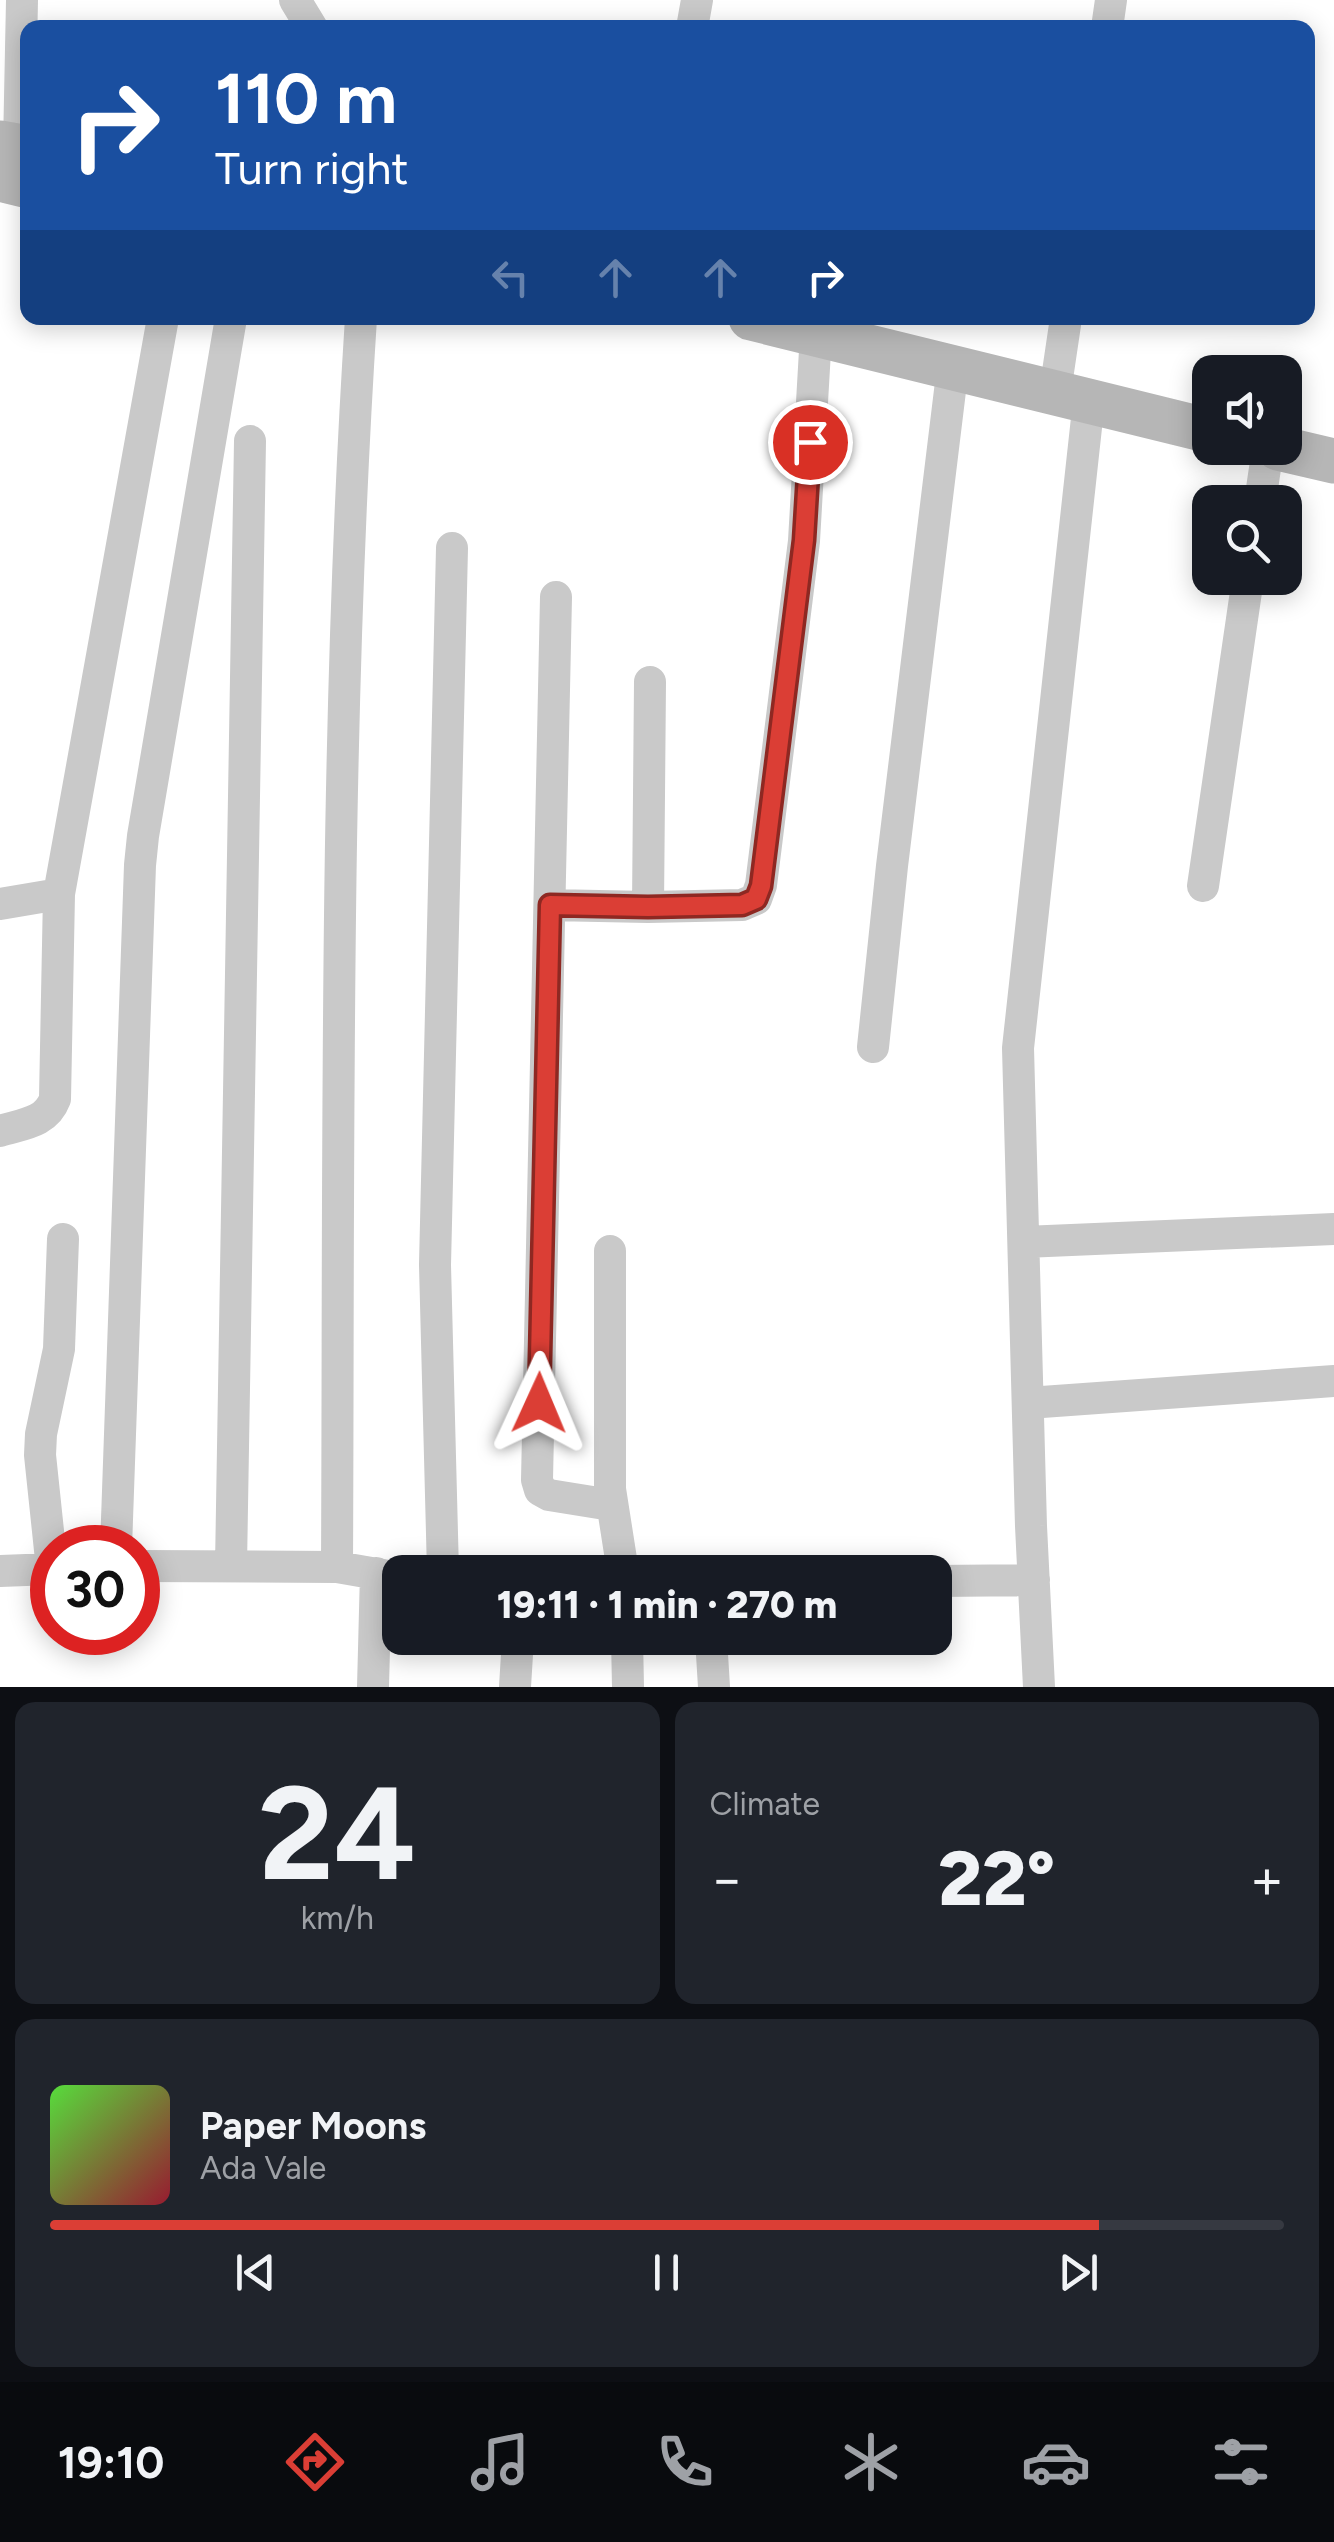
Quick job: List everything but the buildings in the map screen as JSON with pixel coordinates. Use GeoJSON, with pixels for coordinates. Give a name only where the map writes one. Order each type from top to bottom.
{"type":"FeatureCollection","features":[{"type":"Feature","properties":{"kind":"main road"},"geometry":{"type":"LineString","coordinates":[[781,325],[1192,426]]}},
{"type":"Feature","properties":{"kind":"main road"},"geometry":{"type":"LineString","coordinates":[[1302,453],[1334,460]]}},
{"type":"Feature","properties":{"kind":"street"},"geometry":{"type":"LineString","coordinates":[[15,161],[20,46]]}},
{"type":"Feature","properties":{"kind":"street"},"geometry":{"type":"LineString","coordinates":[[0,1130],[41,1119],[50,1112],[55,1099],[59,894],[162,325]]}},
{"type":"Feature","properties":{"kind":"street"},"geometry":{"type":"LineString","coordinates":[[117,1525],[142,836],[230,325]]}},
{"type":"Feature","properties":{"kind":"street"},"geometry":{"type":"LineString","coordinates":[[337,1567],[342,899],[350,484],[361,325]]}},
{"type":"Feature","properties":{"kind":"street"},"geometry":{"type":"LineString","coordinates":[[1039,1687],[1017,1074],[1072,396],[1067,325]]}},
{"type":"Feature","properties":{"kind":"street"},"geometry":{"type":"LineString","coordinates":[[550,905],[742,905],[756,899],[761,886],[804,540],[816,333]]}},
{"type":"Feature","properties":{"kind":"street"},"geometry":{"type":"LineString","coordinates":[[873,1048],[953,366]]}},
{"type":"Feature","properties":{"kind":"street"},"geometry":{"type":"LineString","coordinates":[[231,1566],[250,440]]}},
{"type":"Feature","properties":{"kind":"street"},"geometry":{"type":"LineString","coordinates":[[442,1555],[434,1279],[452,548]]}},
{"type":"Feature","properties":{"kind":"street"},"geometry":{"type":"LineString","coordinates":[[1203,886],[1246,595]]}},
{"type":"Feature","properties":{"kind":"street"},"geometry":{"type":"LineString","coordinates":[[556,597],[537,1480],[540,1490],[549,1495],[611,1504]]}},
{"type":"Feature","properties":{"kind":"street"},"geometry":{"type":"LineString","coordinates":[[648,907],[650,682]]}},
{"type":"Feature","properties":{"kind":"street"},"geometry":{"type":"LineString","coordinates":[[0,904],[59,894]]}},
{"type":"Feature","properties":{"kind":"street"},"geometry":{"type":"LineString","coordinates":[[1024,1242],[1334,1230]]}},
{"type":"Feature","properties":{"kind":"street"},"geometry":{"type":"LineString","coordinates":[[47,1525],[41,1434],[60,1349],[63,1239]]}},
{"type":"Feature","properties":{"kind":"street"},"geometry":{"type":"LineString","coordinates":[[610,1252],[611,1504],[620,1555]]}},
{"type":"Feature","properties":{"kind":"street"},"geometry":{"type":"LineString","coordinates":[[1028,1403],[1334,1381]]}},
{"type":"Feature","properties":{"kind":"street"},"geometry":{"type":"LineString","coordinates":[[160,1566],[337,1567],[382,1574]]}},
{"type":"Feature","properties":{"kind":"street"},"geometry":{"type":"LineString","coordinates":[[0,1571],[30,1570]]}},
{"type":"Feature","properties":{"kind":"street"},"geometry":{"type":"LineString","coordinates":[[952,1581],[1034,1580]]}},
{"type":"Feature","properties":{"kind":"street"},"geometry":{"type":"LineString","coordinates":[[373,1687],[382,1620]]}},
{"type":"Feature","properties":{"kind":"street"},"geometry":{"type":"LineString","coordinates":[[515,1687],[517,1655]]}},
{"type":"Feature","properties":{"kind":"street"},"geometry":{"type":"LineString","coordinates":[[627,1655],[628,1687]]}},
{"type":"Feature","properties":{"kind":"street"},"geometry":{"type":"LineString","coordinates":[[712,1655],[714,1687]]}},
{"type":"Feature","properties":{"kind":"route"},"geometry":{"type":"LineString","coordinates":[[539,1403],[550,905],[742,905],[756,899],[761,886],[804,540],[810,442]]}}]}
